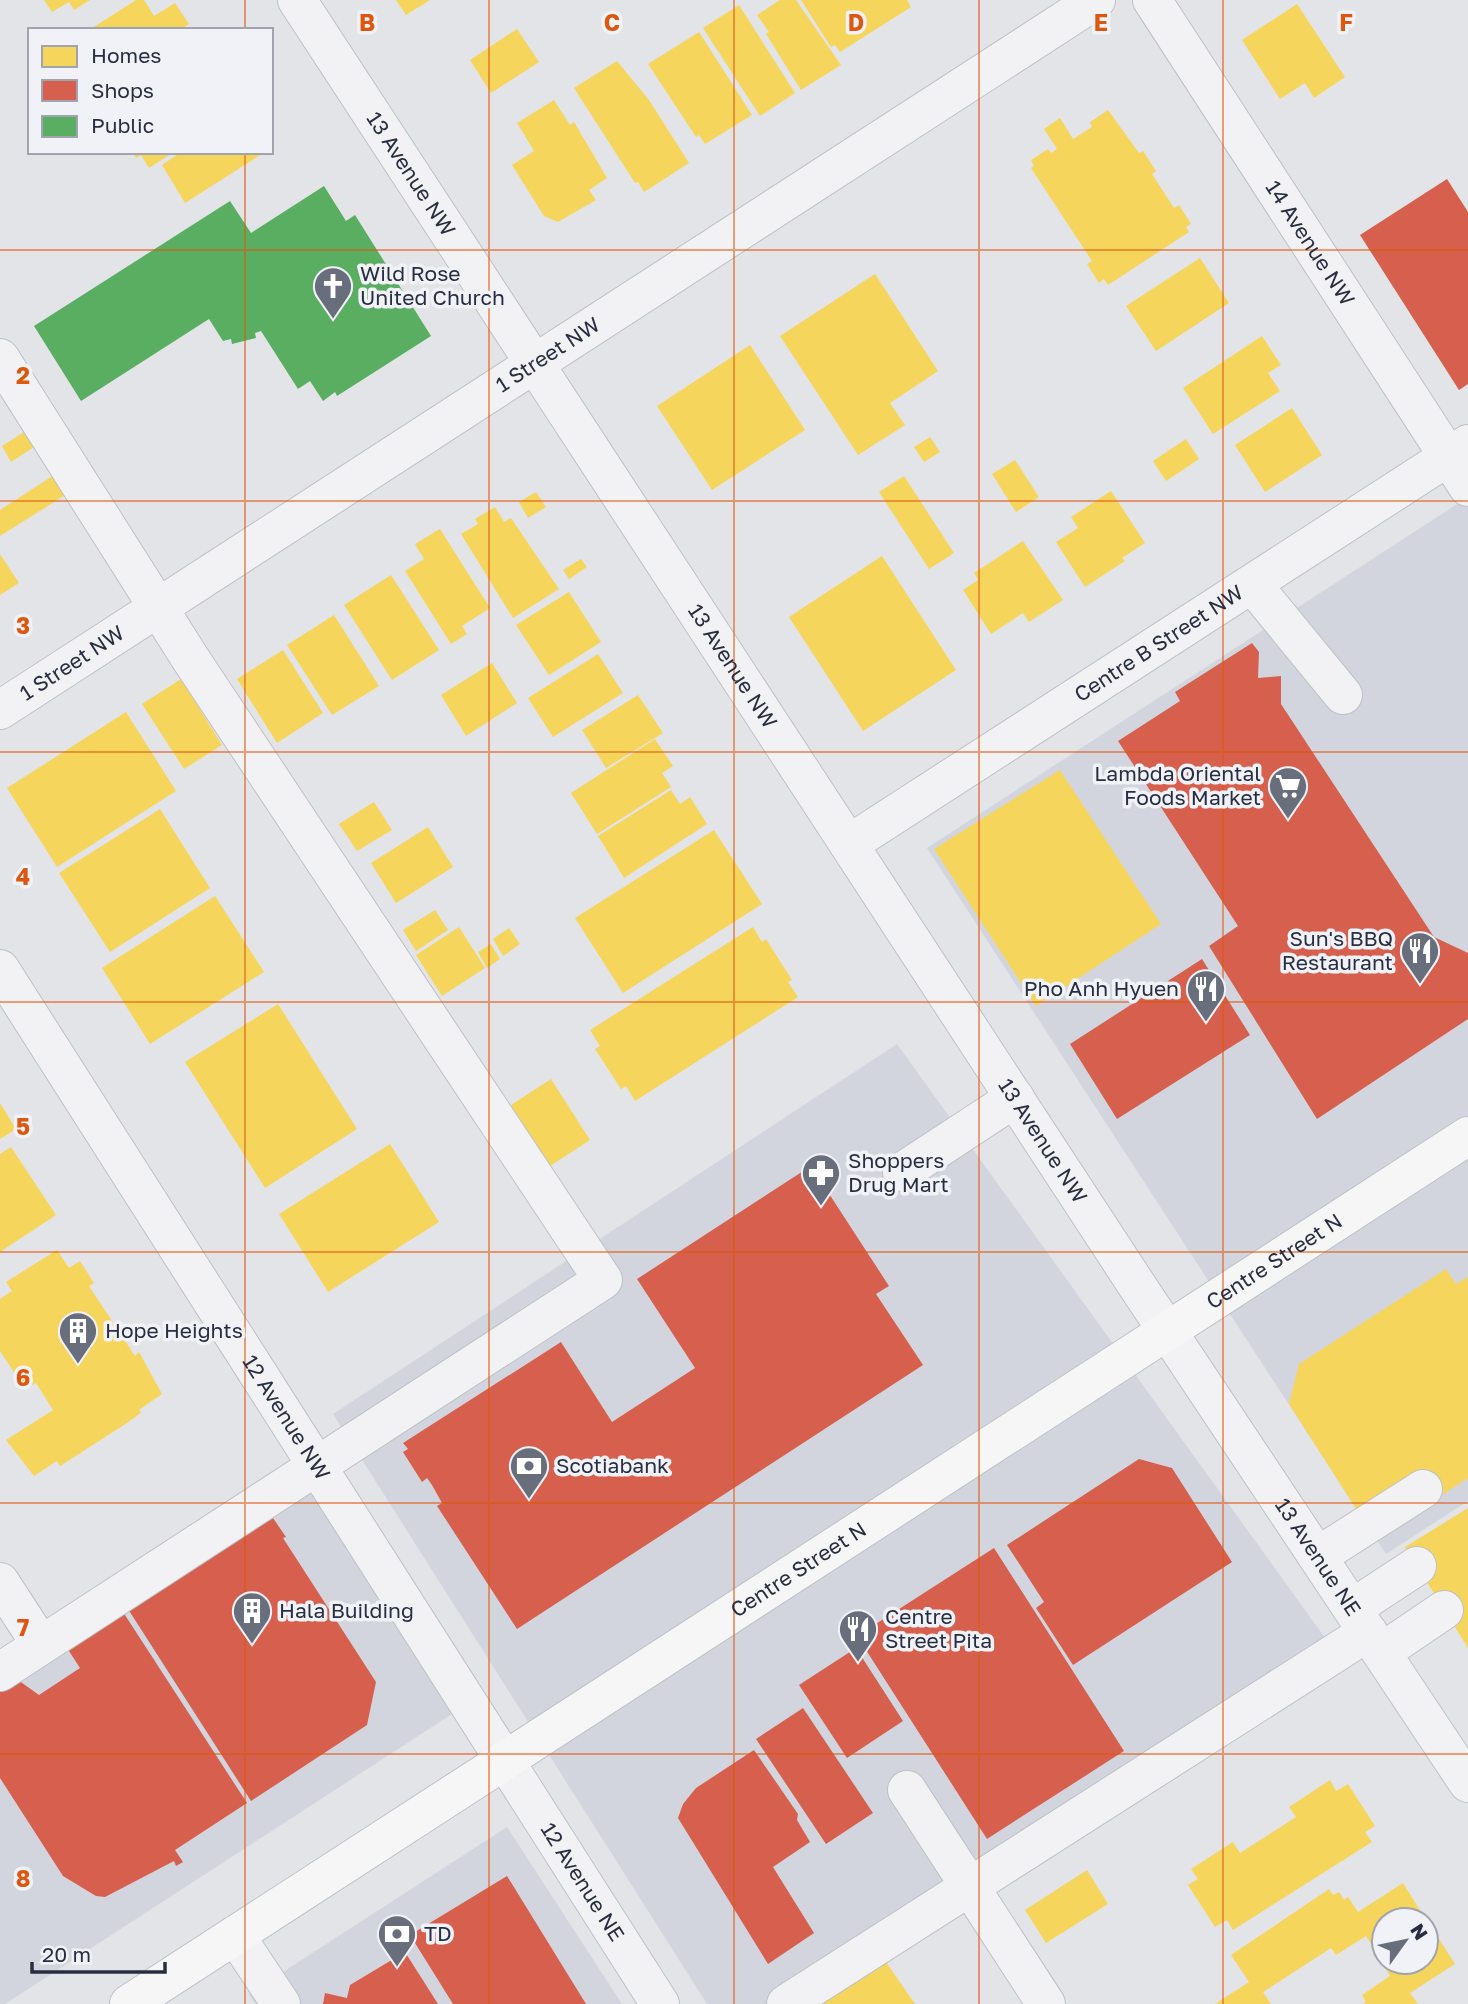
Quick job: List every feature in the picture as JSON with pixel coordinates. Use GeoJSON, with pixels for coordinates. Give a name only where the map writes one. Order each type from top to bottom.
{"type":"FeatureCollection","features":[{"type":"Feature","properties":{"kind":"main road","name":"Centre Street N"},"geometry":{"type":"LineString","coordinates":[[129,2004],[1468,1136]]}},
{"type":"Feature","properties":{"kind":"street","name":"13 Avenue NW"},"geometry":{"type":"LineString","coordinates":[[297,0],[1168,1332]]}},
{"type":"Feature","properties":{"kind":"street","name":"1 Street NW"},"geometry":{"type":"LineString","coordinates":[[0,710],[1096,0]]}},
{"type":"Feature","properties":{"kind":"street","name":"14 Avenue NW"},"geometry":{"type":"LineString","coordinates":[[1152,0],[1462,462]]}},
{"type":"Feature","properties":{"kind":"street"},"geometry":{"type":"LineString","coordinates":[[0,358],[198,669],[603,1280],[0,1672]]}},
{"type":"Feature","properties":{"kind":"street","name":"Centre B Street NW"},"geometry":{"type":"LineString","coordinates":[[849,844],[1252,584],[1462,462]]}},
{"type":"Feature","properties":{"kind":"street"},"geometry":{"type":"LineString","coordinates":[[1252,584],[1343,695]]}},
{"type":"Feature","properties":{"kind":"street","name":"12 Avenue NW"},"geometry":{"type":"LineString","coordinates":[[0,970],[506,1760]]}},
{"type":"Feature","properties":{"kind":"street"},"geometry":{"type":"LineString","coordinates":[[902,1171],[1015,1098]]}},
{"type":"Feature","properties":{"kind":"street","name":"13 Avenue NE"},"geometry":{"type":"LineString","coordinates":[[1168,1332],[1468,1783]]}},
{"type":"Feature","properties":{"kind":"street"},"geometry":{"type":"LineString","coordinates":[[1318,1556],[1423,1489]]}},
{"type":"Feature","properties":{"kind":"street"},"geometry":{"type":"LineString","coordinates":[[1368,1631],[1417,1566]]}},
{"type":"Feature","properties":{"kind":"street"},"geometry":{"type":"LineString","coordinates":[[0,1583],[41,1645]]}},
{"type":"Feature","properties":{"kind":"street"},"geometry":{"type":"LineString","coordinates":[[786,2004],[970,1889],[1368,1631],[1444,1610]]}},
{"type":"Feature","properties":{"kind":"street","name":"12 Avenue NE"},"geometry":{"type":"LineString","coordinates":[[506,1760],[660,2004]]}},
{"type":"Feature","properties":{"kind":"street"},"geometry":{"type":"LineString","coordinates":[[907,1790],[1046,2004]]}},
{"type":"Feature","properties":{"kind":"street"},"geometry":{"type":"LineString","coordinates":[[235,1935],[281,2004]]}},
{"type":"Feature","properties":{"kind":"shaded area"},"geometry":{"type":"Polygon","coordinates":[[[1468,497],[1468,1501],[1386,1554],[927,848],[1468,497]]]}},
{"type":"Feature","properties":{"kind":"shaded area"},"geometry":{"type":"Polygon","coordinates":[[[897,1044],[1328,1642],[771,2004],[707,2004],[333,1414],[897,1044]]]}},
{"type":"Feature","properties":{"kind":"shaded area"},"geometry":{"type":"Polygon","coordinates":[[[315,1486],[452,1714],[5,2004],[0,2004],[0,1690],[315,1486]]]}},
{"type":"Feature","properties":{"kind":"shaded area"},"geometry":{"type":"Polygon","coordinates":[[[507,1827],[622,2004],[255,2004],[249,1994],[507,1827]]]}},
{"type":"Feature","properties":{"kind":"building: Homes"},"geometry":{"type":"Polygon","coordinates":[[[44,0],[90,0],[74,10],[69,2],[52,12],[44,0]]]}},
{"type":"Feature","properties":{"kind":"building: Homes"},"geometry":{"type":"Polygon","coordinates":[[[136,0],[144,0],[154,16],[175,3],[189,24],[183,28],[92,28],[136,0]]]}},
{"type":"Feature","properties":{"kind":"building: Homes"},"geometry":{"type":"Polygon","coordinates":[[[396,0],[430,0],[406,15],[396,0]]]}},
{"type":"Feature","properties":{"kind":"building: Homes"},"geometry":{"type":"Polygon","coordinates":[[[780,0],[796,0],[841,65],[801,90],[757,15],[780,0]]]}},
{"type":"Feature","properties":{"kind":"building: Homes"},"geometry":{"type":"Polygon","coordinates":[[[801,0],[907,0],[911,7],[840,52],[835,45],[831,47],[801,0]]]}},
{"type":"Feature","properties":{"kind":"building: Homes"},"geometry":{"type":"Polygon","coordinates":[[[1297,4],[1345,77],[1314,98],[1305,83],[1280,99],[1242,40],[1297,4]]]}},
{"type":"Feature","properties":{"kind":"building: Homes"},"geometry":{"type":"Polygon","coordinates":[[[739,5],[795,93],[760,116],[703,28],[739,5]]]}},
{"type":"Feature","properties":{"kind":"building: Homes"},"geometry":{"type":"Polygon","coordinates":[[[517,29],[539,62],[491,93],[470,60],[517,29]]]}},
{"type":"Feature","properties":{"kind":"building: Homes"},"geometry":{"type":"Polygon","coordinates":[[[699,32],[752,115],[705,144],[699,135],[696,137],[648,64],[699,32]]]}},
{"type":"Feature","properties":{"kind":"building: Homes"},"geometry":{"type":"Polygon","coordinates":[[[617,61],[649,100],[689,163],[644,192],[638,182],[635,183],[574,88],[617,61]]]}},
{"type":"Feature","properties":{"kind":"building: Homes"},"geometry":{"type":"Polygon","coordinates":[[[554,100],[570,125],[574,122],[607,178],[589,190],[596,200],[558,222],[544,216],[512,165],[534,151],[517,123],[554,100]]]}},
{"type":"Feature","properties":{"kind":"building: Homes"},"geometry":{"type":"Polygon","coordinates":[[[1108,110],[1139,153],[1143,151],[1156,171],[1152,174],[1174,208],[1179,205],[1191,224],[1186,227],[1189,232],[1108,285],[1104,279],[1099,283],[1087,264],[1092,261],[1031,168],[1034,166],[1031,160],[1048,149],[1051,153],[1057,149],[1044,129],[1060,118],[1073,139],[1092,127],[1090,122],[1108,110]]]}},
{"type":"Feature","properties":{"kind":"building: Homes"},"geometry":{"type":"Polygon","coordinates":[[[133,154],[171,154],[149,168],[141,155],[136,158],[133,154]]]}},
{"type":"Feature","properties":{"kind":"building: Homes"},"geometry":{"type":"Polygon","coordinates":[[[178,154],[262,154],[185,203],[162,165],[178,154]]]}},
{"type":"Feature","properties":{"kind":"building: Homes"},"geometry":{"type":"Polygon","coordinates":[[[1200,258],[1229,303],[1156,351],[1126,306],[1200,258]]]}},
{"type":"Feature","properties":{"kind":"building: Homes"},"geometry":{"type":"Polygon","coordinates":[[[875,274],[938,371],[890,403],[905,425],[858,455],[780,336],[875,274]]]}},
{"type":"Feature","properties":{"kind":"building: Homes"},"geometry":{"type":"Polygon","coordinates":[[[1262,336],[1281,365],[1268,373],[1280,391],[1213,434],[1183,388],[1262,336]]]}},
{"type":"Feature","properties":{"kind":"building: Homes"},"geometry":{"type":"Polygon","coordinates":[[[750,345],[805,430],[712,490],[657,406],[750,345]]]}},
{"type":"Feature","properties":{"kind":"building: Homes"},"geometry":{"type":"Polygon","coordinates":[[[1292,408],[1322,455],[1265,492],[1235,445],[1292,408]]]}},
{"type":"Feature","properties":{"kind":"building: Homes"},"geometry":{"type":"Polygon","coordinates":[[[24,432],[34,447],[11,462],[2,446],[24,432]]]}},
{"type":"Feature","properties":{"kind":"building: Homes"},"geometry":{"type":"Polygon","coordinates":[[[930,437],[940,452],[924,462],[914,447],[930,437]]]}},
{"type":"Feature","properties":{"kind":"building: Homes"},"geometry":{"type":"Polygon","coordinates":[[[1186,439],[1199,459],[1166,481],[1153,461],[1186,439]]]}},
{"type":"Feature","properties":{"kind":"building: Homes"},"geometry":{"type":"Polygon","coordinates":[[[1015,460],[1039,497],[1016,512],[992,474],[1015,460]]]}},
{"type":"Feature","properties":{"kind":"building: Homes"},"geometry":{"type":"Polygon","coordinates":[[[57,473],[70,492],[0,536],[0,510],[57,473]]]}},
{"type":"Feature","properties":{"kind":"building: Homes"},"geometry":{"type":"Polygon","coordinates":[[[904,476],[954,553],[929,569],[879,492],[904,476]]]}},
{"type":"Feature","properties":{"kind":"building: Homes"},"geometry":{"type":"Polygon","coordinates":[[[1111,491],[1145,543],[1122,558],[1125,561],[1085,587],[1056,542],[1078,528],[1071,517],[1111,491]]]}},
{"type":"Feature","properties":{"kind":"building: Homes"},"geometry":{"type":"Polygon","coordinates":[[[536,492],[546,507],[528,518],[519,502],[536,492]]]}},
{"type":"Feature","properties":{"kind":"building: Homes"},"geometry":{"type":"Polygon","coordinates":[[[495,507],[504,522],[511,518],[559,589],[513,618],[461,534],[478,524],[475,519],[495,507]]]}},
{"type":"Feature","properties":{"kind":"building: Homes"},"geometry":{"type":"Polygon","coordinates":[[[440,529],[490,608],[462,626],[467,634],[451,644],[405,571],[424,559],[415,544],[440,529]]]}},
{"type":"Feature","properties":{"kind":"building: Homes"},"geometry":{"type":"Polygon","coordinates":[[[1023,541],[1063,600],[1029,622],[1023,613],[991,634],[963,590],[978,580],[974,573],[1023,541]]]}},
{"type":"Feature","properties":{"kind":"building: Homes"},"geometry":{"type":"Polygon","coordinates":[[[0,554],[19,583],[0,595],[0,554]]]}},
{"type":"Feature","properties":{"kind":"building: Homes"},"geometry":{"type":"Polygon","coordinates":[[[882,556],[956,670],[863,731],[789,617],[882,556]]]}},
{"type":"Feature","properties":{"kind":"building: Homes"},"geometry":{"type":"Polygon","coordinates":[[[581,559],[587,567],[569,579],[563,570],[581,559]]]}},
{"type":"Feature","properties":{"kind":"building: Homes"},"geometry":{"type":"Polygon","coordinates":[[[391,575],[439,650],[392,680],[344,605],[391,575]]]}},
{"type":"Feature","properties":{"kind":"building: Homes"},"geometry":{"type":"Polygon","coordinates":[[[569,592],[601,642],[549,675],[516,625],[569,592]]]}},
{"type":"Feature","properties":{"kind":"building: Homes"},"geometry":{"type":"Polygon","coordinates":[[[334,615],[379,686],[332,715],[287,645],[334,615]]]}},
{"type":"Feature","properties":{"kind":"building: Homes"},"geometry":{"type":"Polygon","coordinates":[[[283,650],[323,713],[277,743],[237,679],[283,650]]]}},
{"type":"Feature","properties":{"kind":"building: Homes"},"geometry":{"type":"Polygon","coordinates":[[[598,654],[623,693],[553,737],[528,698],[598,654]]]}},
{"type":"Feature","properties":{"kind":"building: Homes"},"geometry":{"type":"Polygon","coordinates":[[[492,663],[517,703],[466,736],[441,695],[492,663]]]}},
{"type":"Feature","properties":{"kind":"building: Homes"},"geometry":{"type":"Polygon","coordinates":[[[181,679],[222,745],[184,769],[142,704],[181,679]]]}},
{"type":"Feature","properties":{"kind":"building: Homes"},"geometry":{"type":"Polygon","coordinates":[[[638,695],[663,733],[606,768],[582,730],[638,695]]]}},
{"type":"Feature","properties":{"kind":"building: Homes"},"geometry":{"type":"Polygon","coordinates":[[[126,712],[176,791],[57,867],[7,788],[126,712]]]}},
{"type":"Feature","properties":{"kind":"building: Homes"},"geometry":{"type":"Polygon","coordinates":[[[655,739],[673,766],[662,773],[671,787],[597,834],[571,793],[655,739]]]}},
{"type":"Feature","properties":{"kind":"building: Homes"},"geometry":{"type":"Polygon","coordinates":[[[1060,770],[1161,924],[1036,1006],[934,849],[1060,770]]]}},
{"type":"Feature","properties":{"kind":"building: Homes"},"geometry":{"type":"Polygon","coordinates":[[[671,790],[680,804],[690,797],[707,824],[624,878],[598,836],[671,790]]]}},
{"type":"Feature","properties":{"kind":"building: Homes"},"geometry":{"type":"Polygon","coordinates":[[[374,802],[392,830],[357,851],[339,824],[374,802]]]}},
{"type":"Feature","properties":{"kind":"building: Homes"},"geometry":{"type":"Polygon","coordinates":[[[160,809],[210,888],[110,952],[59,873],[160,809]]]}},
{"type":"Feature","properties":{"kind":"building: Homes"},"geometry":{"type":"Polygon","coordinates":[[[428,827],[453,867],[396,903],[371,863],[428,827]]]}},
{"type":"Feature","properties":{"kind":"building: Homes"},"geometry":{"type":"Polygon","coordinates":[[[714,830],[762,904],[623,993],[575,918],[714,830]]]}},
{"type":"Feature","properties":{"kind":"building: Homes"},"geometry":{"type":"Polygon","coordinates":[[[215,896],[264,972],[150,1044],[102,968],[215,896]]]}},
{"type":"Feature","properties":{"kind":"building: Homes"},"geometry":{"type":"Polygon","coordinates":[[[435,910],[448,930],[416,951],[403,930],[435,910]]]}},
{"type":"Feature","properties":{"kind":"building: Homes"},"geometry":{"type":"Polygon","coordinates":[[[459,927],[485,968],[442,996],[416,955],[459,927]]]}},
{"type":"Feature","properties":{"kind":"building: Homes"},"geometry":{"type":"Polygon","coordinates":[[[753,927],[762,942],[766,939],[792,980],[788,982],[798,997],[635,1101],[626,1086],[621,1089],[595,1049],[600,1046],[590,1030],[753,927]]]}},
{"type":"Feature","properties":{"kind":"building: Homes"},"geometry":{"type":"Polygon","coordinates":[[[509,928],[520,944],[503,956],[493,939],[509,928]]]}},
{"type":"Feature","properties":{"kind":"building: Homes"},"geometry":{"type":"Polygon","coordinates":[[[491,944],[500,959],[487,968],[478,952],[491,944]]]}},
{"type":"Feature","properties":{"kind":"building: Homes"},"geometry":{"type":"Polygon","coordinates":[[[278,1004],[357,1129],[265,1188],[185,1062],[278,1004]]]}},
{"type":"Feature","properties":{"kind":"building: Homes"},"geometry":{"type":"Polygon","coordinates":[[[551,1079],[590,1140],[550,1166],[511,1105],[551,1079]]]}},
{"type":"Feature","properties":{"kind":"building: Homes"},"geometry":{"type":"Polygon","coordinates":[[[0,1103],[16,1129],[0,1139],[0,1103]]]}},
{"type":"Feature","properties":{"kind":"building: Homes"},"geometry":{"type":"Polygon","coordinates":[[[390,1144],[439,1222],[328,1292],[279,1214],[390,1144]]]}},
{"type":"Feature","properties":{"kind":"building: Homes"},"geometry":{"type":"Polygon","coordinates":[[[11,1147],[56,1215],[0,1252],[0,1154],[11,1147]]]}},
{"type":"Feature","properties":{"kind":"building: Homes","name":"Hope Heights"},"geometry":{"type":"Polygon","coordinates":[[[57,1250],[69,1268],[80,1261],[94,1283],[89,1286],[135,1356],[139,1352],[162,1394],[139,1410],[141,1413],[124,1425],[60,1466],[57,1461],[34,1476],[6,1440],[53,1410],[36,1383],[25,1389],[0,1351],[0,1299],[12,1291],[6,1282],[57,1250]]]}},
{"type":"Feature","properties":{"kind":"building: Homes"},"geometry":{"type":"Polygon","coordinates":[[[1446,1269],[1456,1284],[1468,1277],[1468,1478],[1431,1502],[1360,1515],[1289,1404],[1299,1364],[1446,1269]]]}},
{"type":"Feature","properties":{"kind":"building: Homes"},"geometry":{"type":"Polygon","coordinates":[[[1468,1508],[1468,1648],[1405,1547],[1468,1508]]]}},
{"type":"Feature","properties":{"kind":"building: Homes"},"geometry":{"type":"Polygon","coordinates":[[[1330,1780],[1336,1791],[1348,1784],[1375,1826],[1365,1832],[1372,1842],[1233,1930],[1227,1920],[1215,1927],[1188,1885],[1198,1879],[1191,1869],[1233,1842],[1240,1853],[1296,1817],[1289,1807],[1330,1780]]]}},
{"type":"Feature","properties":{"kind":"building: Homes"},"geometry":{"type":"Polygon","coordinates":[[[1087,1870],[1108,1904],[1046,1943],[1025,1910],[1087,1870]]]}},
{"type":"Feature","properties":{"kind":"building: Homes"},"geometry":{"type":"Polygon","coordinates":[[[1403,1883],[1417,1906],[1370,1906],[1370,1942],[1366,1936],[1336,1955],[1331,1948],[1263,1992],[1271,2004],[1215,2004],[1249,1982],[1231,1955],[1329,1889],[1333,1895],[1339,1892],[1344,1900],[1348,1897],[1358,1912],[1403,1883]]]}},
{"type":"Feature","properties":{"kind":"building: Homes"},"geometry":{"type":"Polygon","coordinates":[[[1440,1940],[1455,1964],[1440,1974],[1440,1940]]]}},
{"type":"Feature","properties":{"kind":"building: Homes"},"geometry":{"type":"Polygon","coordinates":[[[886,1962],[915,2004],[820,2004],[886,1962]]]}},
{"type":"Feature","properties":{"kind":"building: Homes"},"geometry":{"type":"Polygon","coordinates":[[[1390,1976],[1436,1976],[1410,1993],[1418,2004],[1363,2004],[1366,2002],[1362,1995],[1390,1976]]]}},
{"type":"Feature","properties":{"kind":"building: Shops"},"geometry":{"type":"Polygon","coordinates":[[[1447,179],[1468,212],[1468,384],[1459,390],[1360,235],[1447,179]]]}},
{"type":"Feature","properties":{"kind":"building: Shops"},"geometry":{"type":"Polygon","coordinates":[[[1252,643],[1259,652],[1258,678],[1281,676],[1281,704],[1434,937],[1468,953],[1468,1019],[1317,1119],[1209,946],[1238,926],[1118,741],[1180,701],[1175,692],[1252,643]]]}},
{"type":"Feature","properties":{"kind":"building: Shops"},"geometry":{"type":"Polygon","coordinates":[[[1202,959],[1250,1035],[1117,1119],[1070,1044],[1202,959]]]}},
{"type":"Feature","properties":{"kind":"building: Shops"},"geometry":{"type":"Polygon","coordinates":[[[811,1166],[889,1286],[876,1294],[923,1365],[517,1629],[437,1506],[442,1503],[432,1485],[427,1478],[422,1482],[403,1452],[408,1449],[403,1443],[561,1342],[612,1422],[695,1368],[637,1279],[811,1166]]]}},
{"type":"Feature","properties":{"kind":"building: Shops"},"geometry":{"type":"Polygon","coordinates":[[[1139,1459],[1172,1468],[1232,1562],[1073,1665],[1036,1608],[1044,1602],[1007,1545],[1139,1459]]]}},
{"type":"Feature","properties":{"kind":"building: Shops","name":"Hala Building"},"geometry":{"type":"Polygon","coordinates":[[[273,1518],[286,1537],[283,1538],[376,1682],[367,1725],[251,1801],[128,1609],[273,1518]]]}},
{"type":"Feature","properties":{"kind":"building: Shops"},"geometry":{"type":"Polygon","coordinates":[[[994,1548],[1124,1751],[987,1839],[857,1636],[994,1548]]]}},
{"type":"Feature","properties":{"kind":"building: Shops"},"geometry":{"type":"Polygon","coordinates":[[[123,1612],[247,1803],[175,1850],[183,1862],[176,1866],[174,1861],[105,1897],[96,1896],[63,1876],[0,1778],[0,1691],[18,1680],[39,1695],[80,1668],[67,1648],[123,1612]]]}},
{"type":"Feature","properties":{"kind":"building: Shops"},"geometry":{"type":"Polygon","coordinates":[[[856,1648],[903,1721],[847,1758],[799,1685],[856,1648]]]}},
{"type":"Feature","properties":{"kind":"building: Shops"},"geometry":{"type":"Polygon","coordinates":[[[803,1708],[873,1813],[826,1844],[756,1739],[803,1708]]]}},
{"type":"Feature","properties":{"kind":"building: Shops"},"geometry":{"type":"Polygon","coordinates":[[[754,1750],[798,1814],[797,1820],[810,1842],[773,1867],[814,1933],[768,1964],[678,1818],[683,1804],[696,1788],[754,1750]]]}},
{"type":"Feature","properties":{"kind":"building: Shops"},"geometry":{"type":"Polygon","coordinates":[[[507,1876],[586,2004],[453,2004],[410,1935],[507,1876]]]}},
{"type":"Feature","properties":{"kind":"building: Shops","name":"TD"},"geometry":{"type":"Polygon","coordinates":[[[405,1952],[438,2004],[323,2004],[325,1993],[347,1998],[350,1985],[405,1952]]]}},
{"type":"Feature","properties":{"kind":"building: Public"},"geometry":{"type":"Polygon","coordinates":[[[324,186],[346,221],[355,215],[431,336],[337,396],[335,392],[323,401],[310,381],[298,389],[261,331],[255,333],[256,338],[232,344],[231,339],[223,341],[209,319],[81,401],[34,326],[230,201],[251,233],[324,186]]]}},
{"type":"Feature","properties":{"kind":"place","name":"Wild Rose United Church"},"geometry":{"type":"Point","coordinates":[333,320]}},
{"type":"Feature","properties":{"kind":"place","name":"Lambda Oriental Foods Market"},"geometry":{"type":"Point","coordinates":[1288,820]}},
{"type":"Feature","properties":{"kind":"place","name":"Sun's BBQ Restaurant"},"geometry":{"type":"Point","coordinates":[1420,985]}},
{"type":"Feature","properties":{"kind":"place","name":"Pho Anh Hyuen"},"geometry":{"type":"Point","coordinates":[1206,1023]}},
{"type":"Feature","properties":{"kind":"place","name":"Shoppers Drug Mart"},"geometry":{"type":"Point","coordinates":[821,1207]}},
{"type":"Feature","properties":{"kind":"place","name":"Hope Heights"},"geometry":{"type":"Point","coordinates":[78,1365]}},
{"type":"Feature","properties":{"kind":"place","name":"Scotiabank"},"geometry":{"type":"Point","coordinates":[529,1500]}},
{"type":"Feature","properties":{"kind":"place","name":"Hala Building"},"geometry":{"type":"Point","coordinates":[252,1645]}},
{"type":"Feature","properties":{"kind":"place","name":"Centre Street Pita"},"geometry":{"type":"Point","coordinates":[858,1663]}},
{"type":"Feature","properties":{"kind":"place","name":"TD"},"geometry":{"type":"Point","coordinates":[397,1968]}}]}
